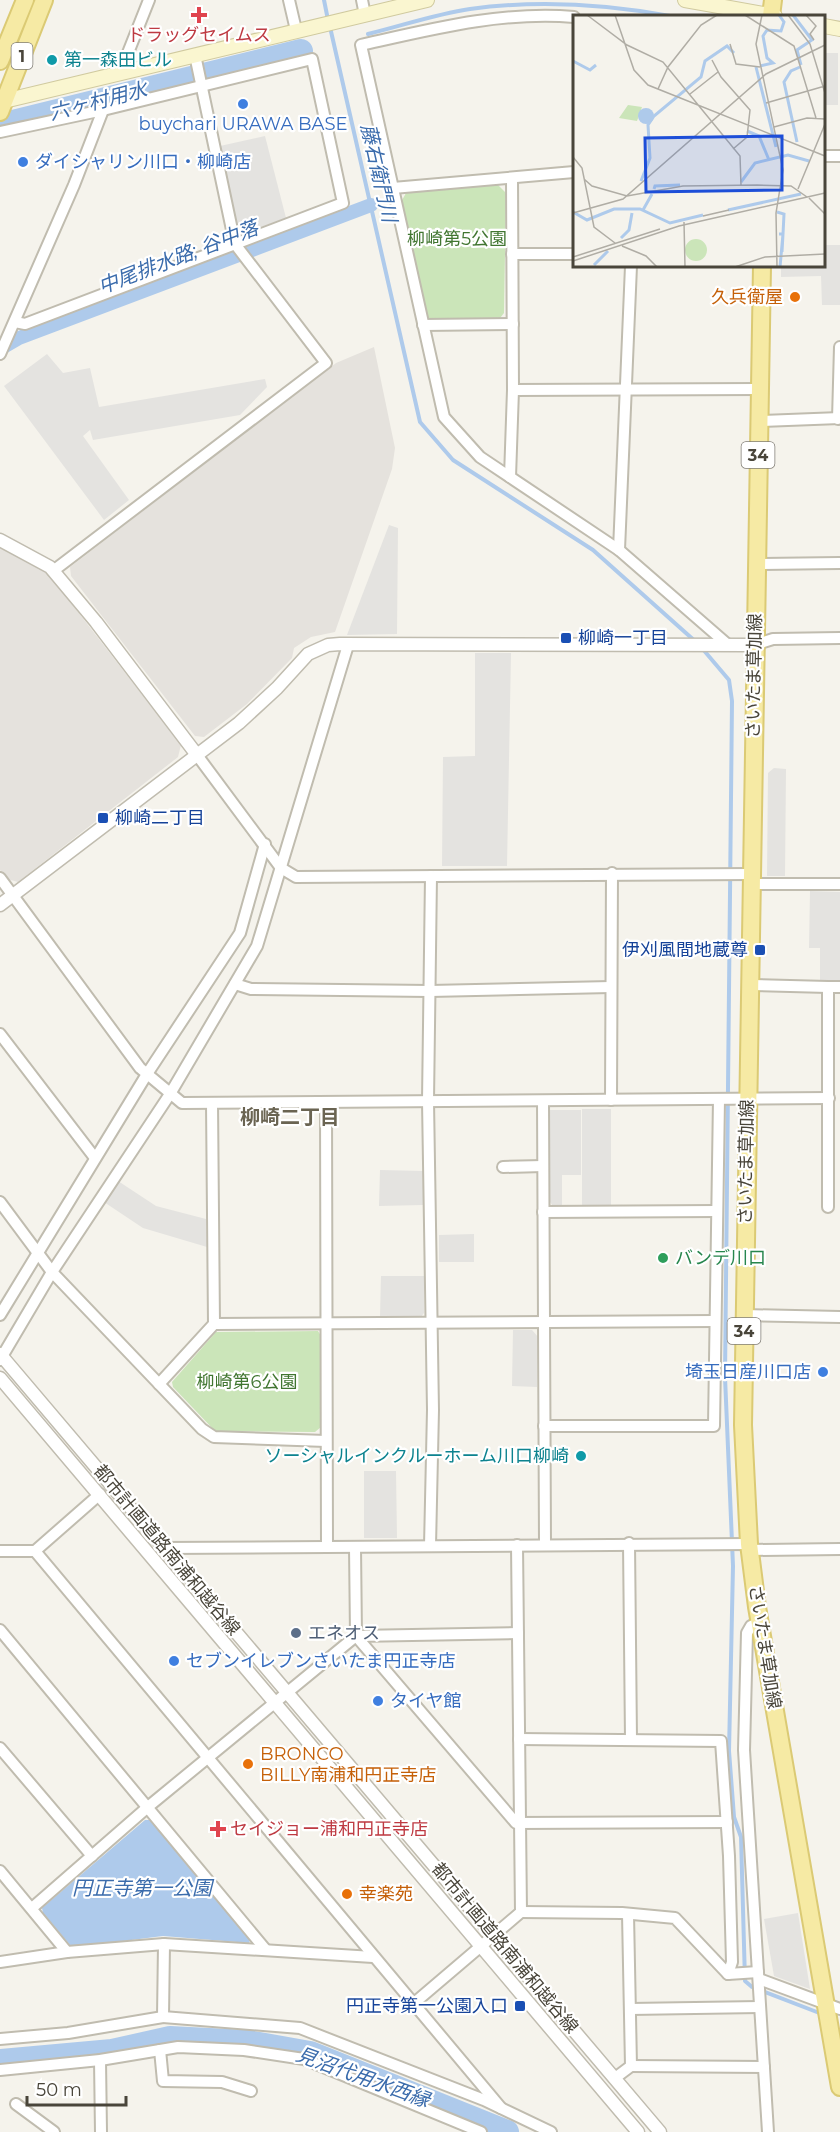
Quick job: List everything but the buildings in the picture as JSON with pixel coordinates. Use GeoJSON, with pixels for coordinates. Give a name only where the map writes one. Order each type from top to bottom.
{"type":"FeatureCollection","features":[{"type":"Feature","properties":{"kind":"main road","name":"1"},"geometry":{"type":"LineString","coordinates":[[0,61],[25,0]]}},
{"type":"Feature","properties":{"kind":"main road","name":"1"},"geometry":{"type":"LineString","coordinates":[[2,105],[44,0]]}},
{"type":"Feature","properties":{"kind":"main road"},"geometry":{"type":"LineString","coordinates":[[2,105],[195,54],[365,15],[398,3],[427,0]]}},
{"type":"Feature","properties":{"kind":"main road"},"geometry":{"type":"LineString","coordinates":[[685,0],[768,15]]}},
{"type":"Feature","properties":{"kind":"main road"},"geometry":{"type":"LineString","coordinates":[[825,26],[840,29]]}},
{"type":"Feature","properties":{"kind":"main road","name":"さいたま草加線"},"geometry":{"type":"LineString","coordinates":[[762,267],[754,645],[746,877],[750,985],[743,1425],[750,1547],[760,1622],[830,2012],[840,2087]]}},
{"type":"Feature","properties":{"kind":"street"},"geometry":{"type":"LineString","coordinates":[[120,73],[149,0]]}},
{"type":"Feature","properties":{"kind":"street"},"geometry":{"type":"LineString","coordinates":[[289,0],[303,28]]}},
{"type":"Feature","properties":{"kind":"street"},"geometry":{"type":"LineString","coordinates":[[362,0],[365,15]]}},
{"type":"Feature","properties":{"kind":"street"},"geometry":{"type":"LineString","coordinates":[[573,17],[525,15],[458,22],[361,45],[444,417],[480,457],[619,549],[727,644]]}},
{"type":"Feature","properties":{"kind":"street"},"geometry":{"type":"LineString","coordinates":[[53,571],[326,363],[235,244],[195,54]]}},
{"type":"Feature","properties":{"kind":"street"},"geometry":{"type":"LineString","coordinates":[[0,132],[103,110],[312,59],[343,203],[25,324],[15,322]]}},
{"type":"Feature","properties":{"kind":"street"},"geometry":{"type":"LineString","coordinates":[[0,354],[103,110]]}},
{"type":"Feature","properties":{"kind":"street"},"geometry":{"type":"LineString","coordinates":[[393,188],[573,172]]}},
{"type":"Feature","properties":{"kind":"street"},"geometry":{"type":"LineString","coordinates":[[510,477],[513,390],[512,179]]}},
{"type":"Feature","properties":{"kind":"street"},"geometry":{"type":"LineString","coordinates":[[513,254],[573,254]]}},
{"type":"Feature","properties":{"kind":"street"},"geometry":{"type":"LineString","coordinates":[[619,549],[631,267]]}},
{"type":"Feature","properties":{"kind":"street"},"geometry":{"type":"LineString","coordinates":[[423,325],[513,324]]}},
{"type":"Feature","properties":{"kind":"street"},"geometry":{"type":"LineString","coordinates":[[759,421],[839,418],[840,347]]}},
{"type":"Feature","properties":{"kind":"street"},"geometry":{"type":"LineString","coordinates":[[513,390],[759,389]]}},
{"type":"Feature","properties":{"kind":"street"},"geometry":{"type":"LineString","coordinates":[[0,540],[7,542],[53,571],[96,622],[281,868],[296,877],[721,874],[840,884]]}},
{"type":"Feature","properties":{"kind":"street"},"geometry":{"type":"LineString","coordinates":[[756,564],[840,563]]}},
{"type":"Feature","properties":{"kind":"street"},"geometry":{"type":"LineString","coordinates":[[0,905],[238,723],[277,688],[308,654],[328,645],[754,645],[773,639],[840,638]]}},
{"type":"Feature","properties":{"kind":"street"},"geometry":{"type":"LineString","coordinates":[[1,1357],[52,1272],[170,1094],[257,946],[348,645]]}},
{"type":"Feature","properties":{"kind":"street"},"geometry":{"type":"LineString","coordinates":[[0,1315],[147,1074],[240,933],[265,844]]}},
{"type":"Feature","properties":{"kind":"street"},"geometry":{"type":"LineString","coordinates":[[611,1100],[612,873]]}},
{"type":"Feature","properties":{"kind":"street"},"geometry":{"type":"LineString","coordinates":[[430,1546],[432,1322],[428,1101],[431,876]]}},
{"type":"Feature","properties":{"kind":"street"},"geometry":{"type":"LineString","coordinates":[[0,878],[147,1074],[182,1103],[829,1098]]}},
{"type":"Feature","properties":{"kind":"street"},"geometry":{"type":"LineString","coordinates":[[235,984],[251,989],[430,991],[611,987]]}},
{"type":"Feature","properties":{"kind":"street"},"geometry":{"type":"LineString","coordinates":[[750,985],[840,987]]}},
{"type":"Feature","properties":{"kind":"street"},"geometry":{"type":"LineString","coordinates":[[828,987],[829,1098],[834,1140],[828,1207]]}},
{"type":"Feature","properties":{"kind":"street"},"geometry":{"type":"LineString","coordinates":[[0,1034],[96,1158]]}},
{"type":"Feature","properties":{"kind":"street"},"geometry":{"type":"LineString","coordinates":[[544,1426],[714,1426],[719,1099]]}},
{"type":"Feature","properties":{"kind":"street"},"geometry":{"type":"LineString","coordinates":[[543,1101],[544,1544]]}},
{"type":"Feature","properties":{"kind":"street"},"geometry":{"type":"LineString","coordinates":[[326,1102],[327,1547]]}},
{"type":"Feature","properties":{"kind":"street"},"geometry":{"type":"LineString","coordinates":[[159,1384],[214,1324],[212,1103]]}},
{"type":"Feature","properties":{"kind":"street"},"geometry":{"type":"LineString","coordinates":[[503,1167],[543,1166]]}},
{"type":"Feature","properties":{"kind":"street"},"geometry":{"type":"LineString","coordinates":[[0,1202],[52,1272],[159,1384],[214,1437],[326,1441]]}},
{"type":"Feature","properties":{"kind":"street"},"geometry":{"type":"LineString","coordinates":[[543,1212],[717,1211]]}},
{"type":"Feature","properties":{"kind":"street"},"geometry":{"type":"LineString","coordinates":[[744,1316],[840,1317]]}},
{"type":"Feature","properties":{"kind":"street"},"geometry":{"type":"LineString","coordinates":[[214,1324],[715,1321]]}},
{"type":"Feature","properties":{"kind":"street","name":"都市計画道路南浦和越谷線"},"geometry":{"type":"LineString","coordinates":[[1,1357],[660,2132]]}},
{"type":"Feature","properties":{"kind":"street","name":"都市計画道路南浦和越谷線"},"geometry":{"type":"LineString","coordinates":[[0,1378],[479,1947],[638,2132]]}},
{"type":"Feature","properties":{"kind":"street"},"geometry":{"type":"LineString","coordinates":[[0,1551],[35,1551],[100,1494]]}},
{"type":"Feature","properties":{"kind":"street"},"geometry":{"type":"LineString","coordinates":[[629,1543],[631,1740]]}},
{"type":"Feature","properties":{"kind":"street"},"geometry":{"type":"LineString","coordinates":[[165,1548],[629,1543],[840,1549]]}},
{"type":"Feature","properties":{"kind":"street"},"geometry":{"type":"LineString","coordinates":[[517,1545],[521,1912]]}},
{"type":"Feature","properties":{"kind":"street"},"geometry":{"type":"LineString","coordinates":[[355,1546],[356,1636],[516,1823],[727,1822]]}},
{"type":"Feature","properties":{"kind":"street"},"geometry":{"type":"LineString","coordinates":[[35,1551],[501,2108]]}},
{"type":"Feature","properties":{"kind":"street"},"geometry":{"type":"LineString","coordinates":[[760,1622],[751,1626],[747,1633],[744,1750],[768,2132]]}},
{"type":"Feature","properties":{"kind":"street"},"geometry":{"type":"LineString","coordinates":[[0,1630],[149,1806],[265,1949]]}},
{"type":"Feature","properties":{"kind":"street"},"geometry":{"type":"LineString","coordinates":[[32,1908],[149,1806],[289,1694],[356,1636],[518,1633]]}},
{"type":"Feature","properties":{"kind":"street"},"geometry":{"type":"LineString","coordinates":[[519,1739],[721,1741],[727,1822],[732,1962],[728,1974]]}},
{"type":"Feature","properties":{"kind":"street"},"geometry":{"type":"LineString","coordinates":[[0,1748],[92,1856]]}},
{"type":"Feature","properties":{"kind":"street"},"geometry":{"type":"LineString","coordinates":[[0,1871],[67,1952]]}},
{"type":"Feature","properties":{"kind":"street"},"geometry":{"type":"LineString","coordinates":[[413,2004],[521,1912],[627,1914],[675,1918],[728,1974],[758,1975],[830,2012]]}},
{"type":"Feature","properties":{"kind":"street"},"geometry":{"type":"LineString","coordinates":[[627,1914],[631,2066]]}},
{"type":"Feature","properties":{"kind":"street"},"geometry":{"type":"LineString","coordinates":[[0,1962],[67,1952],[164,1944],[373,1957]]}},
{"type":"Feature","properties":{"kind":"street"},"geometry":{"type":"LineString","coordinates":[[163,2017],[164,1944]]}},
{"type":"Feature","properties":{"kind":"street"},"geometry":{"type":"LineString","coordinates":[[630,2009],[760,2007]]}},
{"type":"Feature","properties":{"kind":"street"},"geometry":{"type":"LineString","coordinates":[[0,2039],[68,2033],[163,2017],[300,2028],[501,2108],[551,2132]]}},
{"type":"Feature","properties":{"kind":"street"},"geometry":{"type":"LineString","coordinates":[[0,2070],[100,2060],[178,2047],[244,2050],[304,2059],[482,2132]]}},
{"type":"Feature","properties":{"kind":"street"},"geometry":{"type":"LineString","coordinates":[[160,2050],[163,2080],[222,2082],[251,2091]]}},
{"type":"Feature","properties":{"kind":"street"},"geometry":{"type":"LineString","coordinates":[[100,2060],[101,2132]]}},
{"type":"Feature","properties":{"kind":"street"},"geometry":{"type":"LineString","coordinates":[[615,2078],[631,2066],[764,2067]]}},
{"type":"Feature","properties":{"kind":"street"},"geometry":{"type":"LineString","coordinates":[[16,2104],[54,2132]]}},
{"type":"Feature","properties":{"kind":"shaded area"},"geometry":{"type":"Polygon","coordinates":[[[825,53],[838,53],[838,105],[825,105],[825,53]]]}},
{"type":"Feature","properties":{"kind":"shaded area"},"geometry":{"type":"Polygon","coordinates":[[[265,136],[286,218],[239,235],[220,146],[265,136]]]}},
{"type":"Feature","properties":{"kind":"shaded area"},"geometry":{"type":"Polygon","coordinates":[[[825,245],[840,245],[840,305],[822,305],[821,276],[781,277],[781,267],[825,267],[825,245]]]}},
{"type":"Feature","properties":{"kind":"shaded area"},"geometry":{"type":"Polygon","coordinates":[[[374,347],[395,448],[392,469],[335,632],[311,637],[294,648],[292,658],[247,704],[204,737],[195,736],[71,576],[70,567],[336,363],[374,347]]]}},
{"type":"Feature","properties":{"kind":"shaded area"},"geometry":{"type":"Polygon","coordinates":[[[47,354],[63,373],[90,368],[99,407],[265,379],[267,387],[240,415],[93,440],[90,430],[83,436],[129,500],[104,520],[4,386],[47,354]]]}},
{"type":"Feature","properties":{"kind":"shaded area"},"geometry":{"type":"Polygon","coordinates":[[[389,525],[398,528],[397,634],[347,635],[389,525]]]}},
{"type":"Feature","properties":{"kind":"shaded area"},"geometry":{"type":"Polygon","coordinates":[[[0,548],[47,572],[181,745],[178,757],[18,882],[7,879],[0,870],[0,548]]]}},
{"type":"Feature","properties":{"kind":"shaded area"},"geometry":{"type":"Polygon","coordinates":[[[475,653],[511,653],[507,866],[442,866],[443,757],[475,756],[475,653]]]}},
{"type":"Feature","properties":{"kind":"shaded area"},"geometry":{"type":"Polygon","coordinates":[[[774,768],[786,769],[785,876],[767,876],[768,773],[774,768]]]}},
{"type":"Feature","properties":{"kind":"shaded area"},"geometry":{"type":"Polygon","coordinates":[[[810,891],[840,892],[840,981],[820,981],[820,948],[809,948],[810,891]]]}},
{"type":"Feature","properties":{"kind":"shaded area"},"geometry":{"type":"Polygon","coordinates":[[[582,1109],[611,1109],[611,1207],[582,1206],[582,1109]]]}},
{"type":"Feature","properties":{"kind":"shaded area"},"geometry":{"type":"Polygon","coordinates":[[[549,1110],[581,1110],[581,1175],[562,1175],[562,1207],[554,1207],[549,1201],[549,1110]]]}},
{"type":"Feature","properties":{"kind":"shaded area"},"geometry":{"type":"Polygon","coordinates":[[[380,1170],[423,1171],[423,1205],[379,1206],[380,1170]]]}},
{"type":"Feature","properties":{"kind":"shaded area"},"geometry":{"type":"Polygon","coordinates":[[[118,1181],[156,1206],[206,1219],[207,1247],[143,1228],[104,1202],[118,1181]]]}},
{"type":"Feature","properties":{"kind":"shaded area"},"geometry":{"type":"Polygon","coordinates":[[[474,1234],[474,1262],[439,1262],[439,1235],[474,1234]]]}},
{"type":"Feature","properties":{"kind":"shaded area"},"geometry":{"type":"Polygon","coordinates":[[[381,1276],[424,1276],[424,1313],[420,1318],[380,1317],[381,1276]]]}},
{"type":"Feature","properties":{"kind":"shaded area"},"geometry":{"type":"Polygon","coordinates":[[[513,1330],[532,1330],[538,1337],[537,1387],[512,1386],[513,1330]]]}},
{"type":"Feature","properties":{"kind":"shaded area"},"geometry":{"type":"Polygon","coordinates":[[[364,1471],[396,1471],[397,1538],[364,1538],[364,1471]]]}},
{"type":"Feature","properties":{"kind":"shaded area"},"geometry":{"type":"Polygon","coordinates":[[[798,1913],[810,1989],[774,1976],[764,1919],[798,1913]]]}},
{"type":"Feature","properties":{"kind":"green space","name":"柳崎第5公園"},"geometry":{"type":"Polygon","coordinates":[[[497,184],[506,193],[504,313],[500,318],[428,318],[424,314],[400,204],[406,193],[497,184]]]}},
{"type":"Feature","properties":{"kind":"green space","name":"柳崎第6公園"},"geometry":{"type":"Polygon","coordinates":[[[318,1331],[321,1336],[321,1427],[315,1432],[215,1431],[173,1387],[172,1382],[216,1332],[318,1331]]]}},
{"type":"Feature","properties":{"kind":"water","name":"円正寺第一公園"},"geometry":{"type":"Polygon","coordinates":[[[145,1820],[153,1820],[251,1938],[249,1943],[163,1936],[76,1947],[70,1945],[43,1913],[42,1908],[145,1820]]]}},
{"type":"Feature","properties":{"kind":"waterway","name":"藤右衛門川"},"geometry":{"type":"LineString","coordinates":[[324,0],[328,20]]}},
{"type":"Feature","properties":{"kind":"waterway","name":"六ヶ村用水"},"geometry":{"type":"LineString","coordinates":[[368,34],[457,11],[495,6],[545,4],[596,6],[663,15]]}},
{"type":"Feature","properties":{"kind":"waterway","name":"藤右衛門川"},"geometry":{"type":"LineString","coordinates":[[330,27],[420,422],[453,460],[593,550],[696,642]]}},
{"type":"Feature","properties":{"kind":"waterway","name":"六ヶ村用水"},"geometry":{"type":"LineString","coordinates":[[0,125],[301,51]]}},
{"type":"Feature","properties":{"kind":"waterway","name":"中尾排水路; 谷中落"},"geometry":{"type":"LineString","coordinates":[[0,349],[19,338],[371,205]]}},
{"type":"Feature","properties":{"kind":"waterway"},"geometry":{"type":"LineString","coordinates":[[701,647],[729,680],[732,701],[725,1377],[733,1566],[729,1751],[734,1817],[741,1837],[745,1981],[752,1987],[822,2014]]}},
{"type":"Feature","properties":{"kind":"waterway","name":"見沼代用水西縁"},"geometry":{"type":"LineString","coordinates":[[0,2061],[112,2051],[170,2038],[248,2042],[310,2053],[507,2132]]}},
{"type":"Feature","properties":{"kind":"place","name":"ドラッグセイムス"},"geometry":{"type":"Point","coordinates":[199,15]}},
{"type":"Feature","properties":{"kind":"place","name":"第一森田ビル"},"geometry":{"type":"Point","coordinates":[52,60]}},
{"type":"Feature","properties":{"kind":"place","name":"buychari URAWA BASE"},"geometry":{"type":"Point","coordinates":[243,104]}},
{"type":"Feature","properties":{"kind":"place","name":"ダイシャリン川口・柳崎店"},"geometry":{"type":"Point","coordinates":[23,162]}},
{"type":"Feature","properties":{"kind":"place","name":"久兵衛屋"},"geometry":{"type":"Point","coordinates":[795,297]}},
{"type":"Feature","properties":{"kind":"place","name":"柳崎一丁目"},"geometry":{"type":"Point","coordinates":[566,638]}},
{"type":"Feature","properties":{"kind":"place","name":"柳崎二丁目"},"geometry":{"type":"Point","coordinates":[103,818]}},
{"type":"Feature","properties":{"kind":"place","name":"伊刈風間地蔵尊"},"geometry":{"type":"Point","coordinates":[760,950]}},
{"type":"Feature","properties":{"kind":"place","name":"バンデ川口"},"geometry":{"type":"Point","coordinates":[663,1258]}},
{"type":"Feature","properties":{"kind":"place","name":"埼玉日産川口店"},"geometry":{"type":"Point","coordinates":[823,1372]}},
{"type":"Feature","properties":{"kind":"place","name":"ソーシャルインクルーホーム川口柳崎"},"geometry":{"type":"Point","coordinates":[581,1456]}},
{"type":"Feature","properties":{"kind":"place","name":"エネオス"},"geometry":{"type":"Point","coordinates":[296,1633]}},
{"type":"Feature","properties":{"kind":"place","name":"セブンイレブンさいたま円正寺店"},"geometry":{"type":"Point","coordinates":[174,1661]}},
{"type":"Feature","properties":{"kind":"place","name":"タイヤ館"},"geometry":{"type":"Point","coordinates":[378,1701]}},
{"type":"Feature","properties":{"kind":"place","name":"BRONCO BILLY南浦和円正寺店"},"geometry":{"type":"Point","coordinates":[248,1764]}},
{"type":"Feature","properties":{"kind":"place","name":"セイジョー浦和円正寺店"},"geometry":{"type":"Point","coordinates":[218,1829]}},
{"type":"Feature","properties":{"kind":"place","name":"幸楽苑"},"geometry":{"type":"Point","coordinates":[347,1894]}},
{"type":"Feature","properties":{"kind":"place","name":"円正寺第一公園入口"},"geometry":{"type":"Point","coordinates":[520,2006]}},
{"type":"Feature","properties":{"kind":"district","name":"柳崎二丁目"},"geometry":{"type":"Point","coordinates":[290,1117]}}]}
